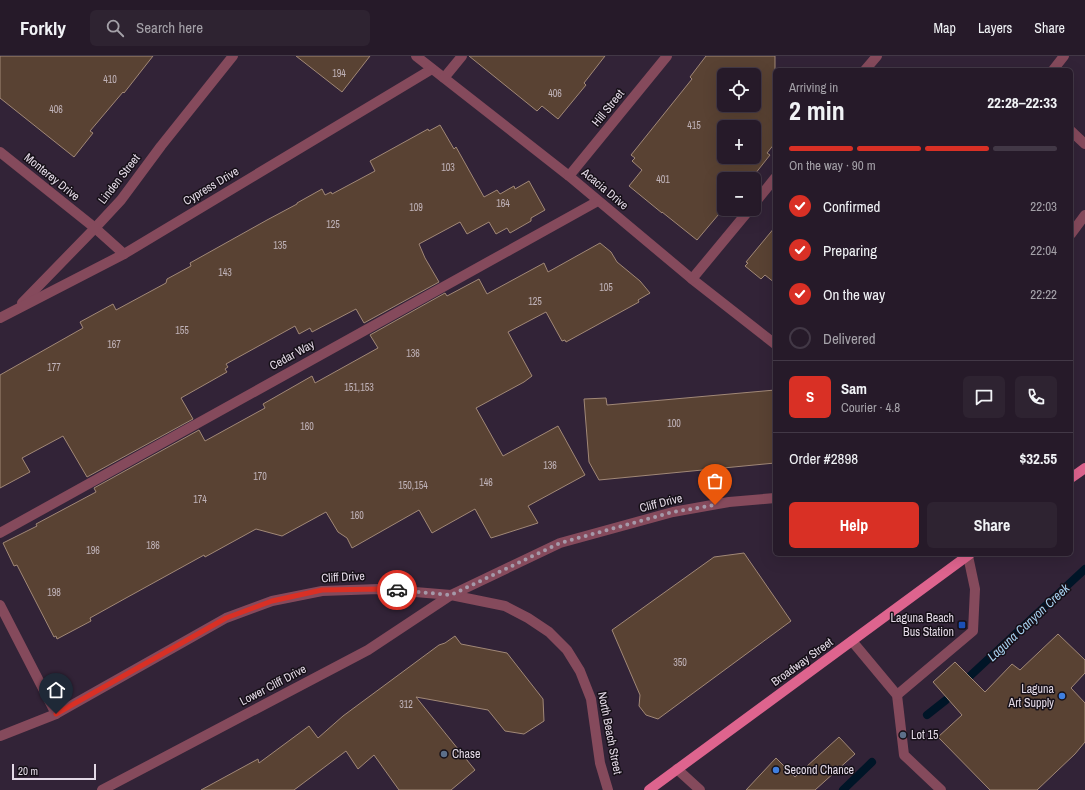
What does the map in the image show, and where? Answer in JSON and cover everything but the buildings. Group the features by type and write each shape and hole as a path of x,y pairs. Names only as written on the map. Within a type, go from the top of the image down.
{"main road":[{"path":"1073,477 1085,468"},
{"name":"Broadway Street","path":"649,790 968,556"}],"street":[{"name":"Linden Street","path":"16,311 120,200 233,56"},
{"name":"Acacia Drive","path":"416,56 569,176 692,279 773,342"},
{"path":"444,78 462,56"},
{"name":"Hill Street","path":"569,176 667,56"},
{"path":"867,68 876,56"},
{"path":"1055,68 1064,56"},
{"name":"Cypress Drive","path":"0,318 124,254 432,69"},
{"path":"1073,133 1085,144"},
{"name":"Monterey Drive","path":"0,152 95,228 124,254"},
{"path":"761,195 773,180"},
{"name":"Cedar Way","path":"0,533 598,201"},
{"path":"1073,231 1085,215"},
{"path":"692,279 744,216"},
{"name":"Cliff Drive","path":"0,736 56,714 226,618 272,601 322,590 379,589 451,595 560,543 673,512 729,502 773,498"},
{"path":"897,695 973,631 975,589 969,556"},
{"name":"Lower Cliff Drive","path":"102,790 368,650 451,595"},
{"name":"North Beach Street","path":"451,595 505,606 528,618 549,632 568,650 580,671 592,698 600,763 608,790"},
{"path":"0,605 56,714"},
{"path":"852,641 897,695 904,755 941,790"},
{"path":"677,769 700,790"}],"waterway":[{"name":"Laguna Canyon Creek","path":"970,676 1085,569"},
{"path":"927,715 946,700"},
{"path":"843,790 872,762"}],"way so far":[{"path":"397,590 451,595 560,543 673,512 715,505"}],"place":[{"name":"Laguna Beach Bus Station","path":"962,625"},
{"name":"Laguna Art Supply","path":"1062,696"},
{"name":"Lot 15","path":"903,735"},
{"name":"Chase","path":"444,754"},
{"name":"Second Chance","path":"776,770"}],"route":[{"path":"56,714 226,618 272,601 322,590 397,590"}]}
